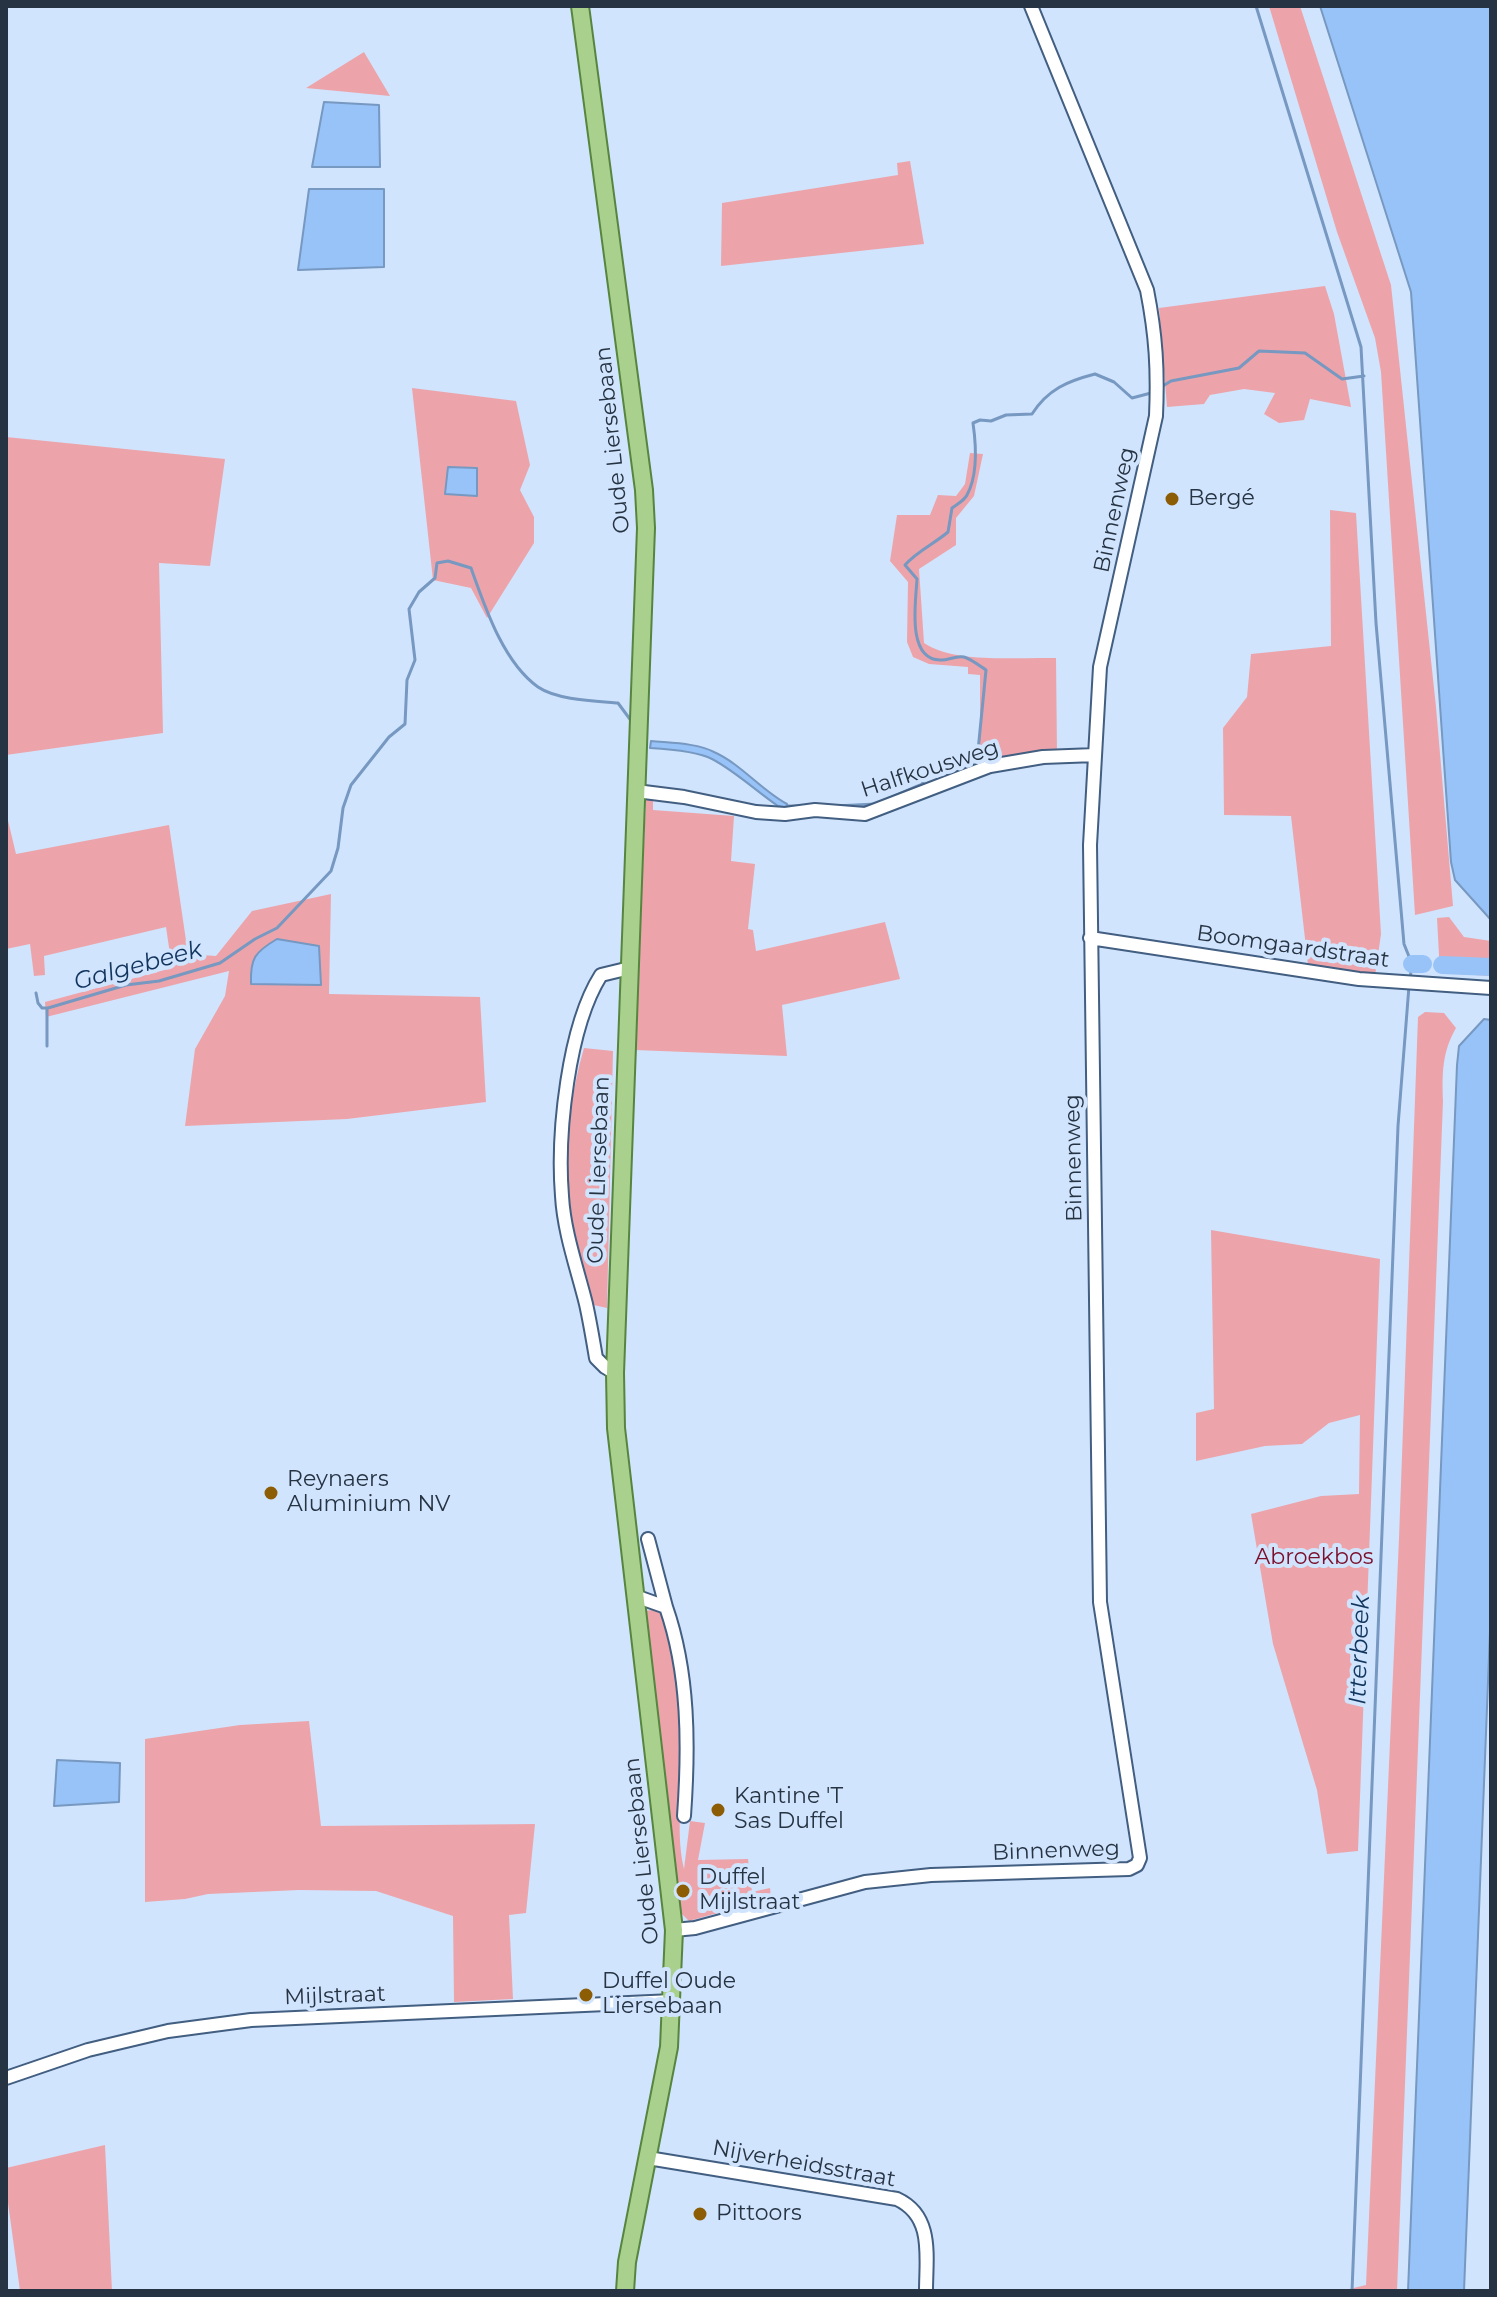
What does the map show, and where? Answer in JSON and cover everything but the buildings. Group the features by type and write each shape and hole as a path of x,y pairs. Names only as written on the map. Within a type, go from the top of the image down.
{"main road":[{"name":"Oude Liersebaan","path":"580,6 644,490 646,528 615,1373 616,1428 674,1930 673,2001 667,2063 627,2262 625,2291"}],"street":[{"name":"Binnenweg","path":"674,1930 695,1928 865,1882 931,1875 1129,1869 1137,1865 1140,1858 1100,1602 1090,845 1100,667 1156,416 1156,339 1147,290 1031,6"},
{"name":"Halfkousweg","path":"636,791 756,812 785,814 815,810 865,814 990,766 1043,757 1095,755"},
{"name":"Boomgaardstraat","path":"1090,938 1359,979 1491,988"},
{"name":"Oude Liersebaan","path":"615,1373 596,1358 574,1261 562,1196 562,1137 567,1086 591,990 601,975 630,968"},
{"name":"Oude Liersebaan","path":"648,1539 682,1675 687,1741 684,1816"},
{"path":"635,1596 666,1607"},
{"name":"Mijlstraat","path":"6,2078 88,2050 168,2031 251,2020 673,2001"},
{"name":"Nijverheidsstraat","path":"648,2158 897,2199 908,2204 923,2222 926,2291"}],"green space":[{"path":"1269,6 1300,6 1391,285 1436,707 1453,906 1415,915 1381,372 1375,338 1337,232"},
{"path":"364,52 390,96 306,88"},
{"path":"910,161 924,244 721,266 722,203 898,175 897,163"},
{"path":"1325,286 1334,314 1351,407 1310,399 1304,420 1279,423 1264,414 1275,393 1244,389 1210,395 1204,404 1167,407 1159,308"},
{"path":"412,388 516,401 530,465 520,490 534,517 534,543 487,618 471,588 433,580"},
{"path":"6,437 225,459 210,566 159,563 163,733 6,755"},
{"path":"970,453 983,454 974,496 956,518 956,545 919,569 924,643 937,650 969,657 1056,658 1057,752 980,763 980,675 968,674 968,667 929,664 913,657 907,642 908,582 890,561 897,515 930,515 938,495 956,496 965,484"},
{"path":"1330,510 1356,513 1381,934 1375,976 1308,965 1291,816 1224,815 1223,728 1247,697 1251,654 1331,646"},
{"path":"646,799 653,799 653,810 734,816 731,861 755,864 748,929 753,930 756,951 885,922 900,979 782,1005 787,1056 635,1050"},
{"path":"6,812 16,854 169,825 188,954 216,956 252,911 331,894 329,994 480,997 486,1102 347,1119 185,1126 195,1049 225,996 229,971 46,1017 45,1002 172,968 166,927 44,956 45,975 34,976 30,944 6,949"},
{"path":"1449,917 1464,937 1491,941 1491,976 1440,973 1437,918"},
{"path":"1425,1012 1444,1013 1456,1028 1445,1055 1443,1072 1397,2291 1341,2291 1366,2285 1418,1017"},
{"path":"584,1048 613,1051 607,1308 589,1304 574,1238 567,1176 570,1114"},
{"name":"Abroekbos","path":"1211,1230 1380,1259 1358,1851 1327,1854 1317,1790 1273,1644 1251,1514 1321,1496 1359,1494 1360,1415 1329,1423 1302,1444 1265,1446 1196,1461 1196,1413 1214,1409"},
{"path":"658,1609 674,1650 679,1691 683,1756 680,1837 684,1869 690,1821 705,1823 698,1860 748,1859 752,1892 770,1888 771,1898 689,1921 679,1911 645,1611"},
{"path":"309,1721 321,1826 535,1824 526,1913 509,1915 513,1999 454,2002 453,1916 376,1891 208,1894 145,1902 145,1739 240,1725"},
{"path":"105,2145 112,2291 20,2291 6,2168"}],"water":[{"path":"1320,6 1491,6 1491,920 1455,880 1451,862 1411,292"},
{"path":"324,102 379,105 380,167 312,167"},
{"path":"309,189 384,189 384,267 298,270"},
{"path":"448,467 477,468 477,496 445,494"},
{"path":"651,741 692,745 714,752 733,763 787,804 788,808 778,806 729,769 706,756 650,748"},
{"path":"277,939 319,946 321,985 251,984 255,957"},
{"path":"1484,1019 1491,1020 1491,1606 1464,2291 1408,2291 1457,1065 1459,1046"},
{"path":"57,1760 120,1763 119,1802 54,1806"}],"waterway":[{"path":"1256,6 1361,347 1376,623 1404,944 1412,964 1410,979"},
{"name":"Galgebeek","path":"1161,387 1171,381 1239,368 1259,351 1305,353 1342,379 1364,376"},
{"name":"Galgebeek","path":"835,806 876,804 920,785 932,772 977,761 986,670 964,657 940,660 929,657 922,650 915,627 917,579 905,565 948,532 952,508 962,501 971,487 975,469 973,423 1006,415 1032,414 1059,387 1095,374 1114,382 1132,398 1151,393"},
{"name":"Galgebeek","path":"36,993 38,1003 42,1008 48,1008 126,985 159,981 220,963 277,928 331,871 338,848 343,808 351,785 389,737 405,724 407,680 415,660 409,609 419,592 435,578 437,563 448,561 471,568 505,649 538,687 566,697 618,703 632,722"},
{"name":"Galgebeek","path":"787,806 803,806"},
{"path":"1412,964 1423,964"},
{"path":"1442,965 1491,967"},
{"name":"Itterbeek","path":"1352,2291 1398,1126 1409,986"},
{"path":"47,1010 47,1046"}],"place":[{"name":"Bergé","path":"1172,499"},
{"name":"Reynaers Aluminium NV","path":"271,1493"},
{"name":"Kantine 'T Sas Duffel","path":"718,1810"},
{"name":"Duffel Mijlstraat","path":"683,1891"},
{"name":"Duffel Oude Liersebaan","path":"586,1995"},
{"name":"Pittoors","path":"700,2214"}]}
